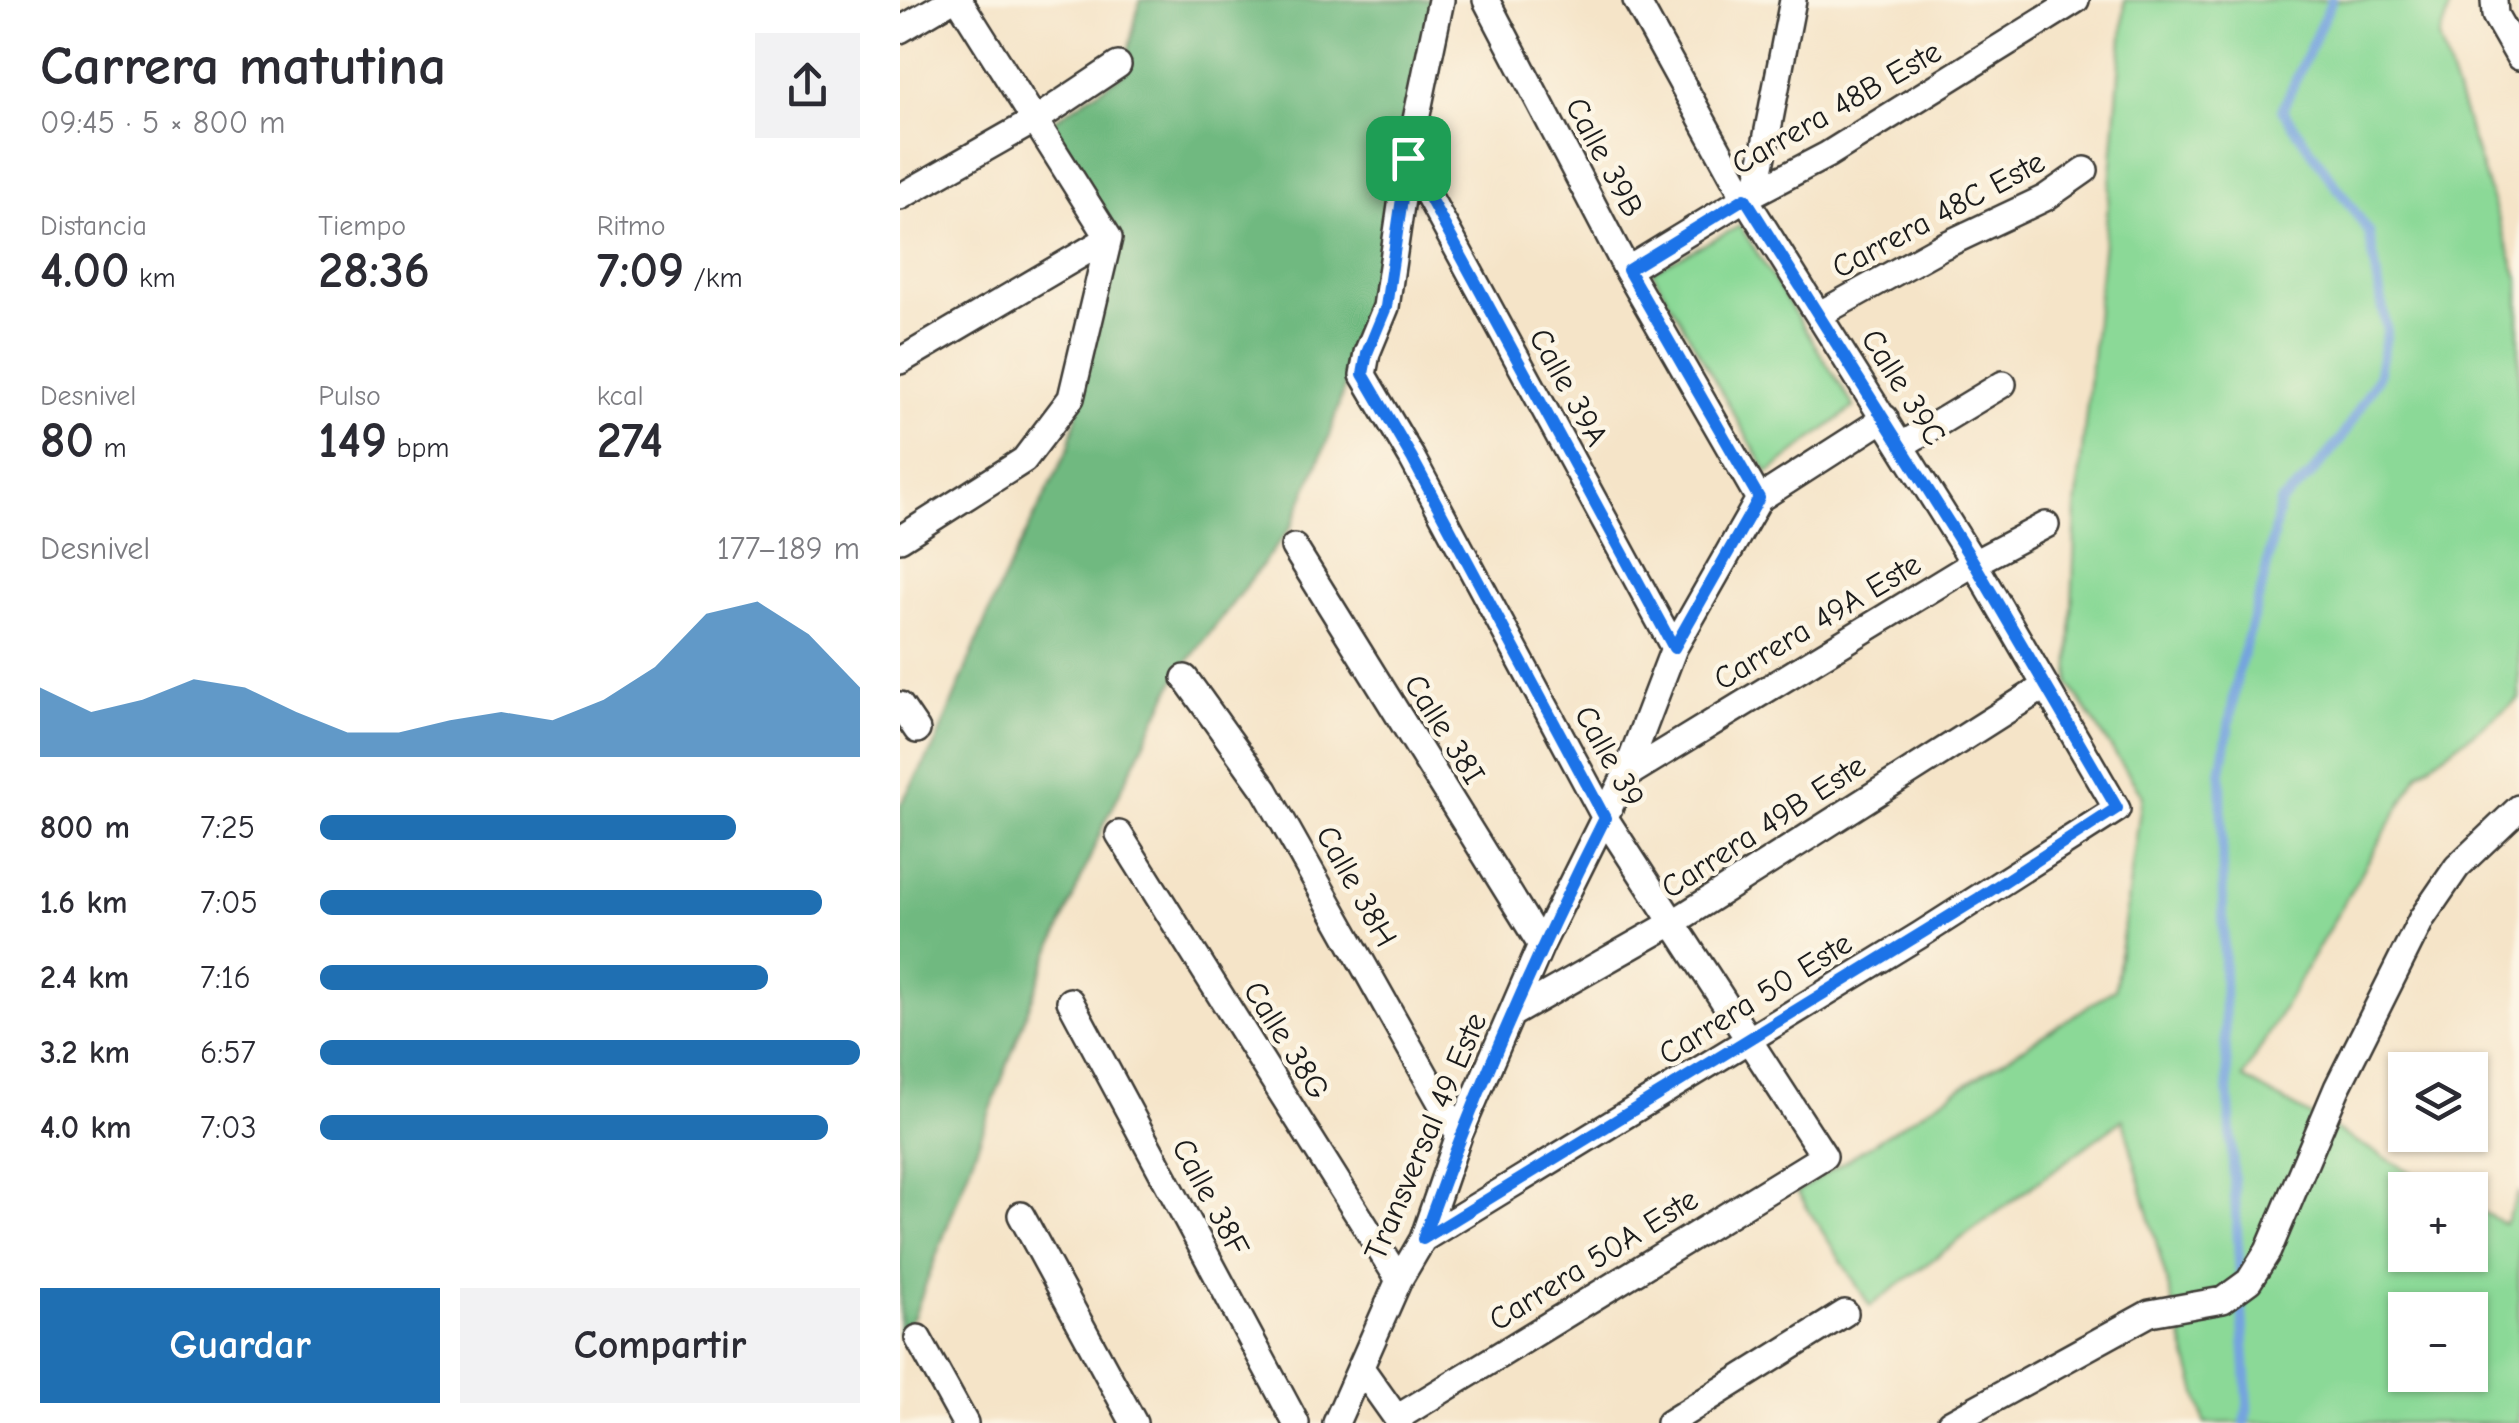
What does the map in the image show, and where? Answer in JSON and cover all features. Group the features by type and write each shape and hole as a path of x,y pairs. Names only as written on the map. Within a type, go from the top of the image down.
{"street":[{"path":"900,30 955,0 1037,119 1108,238 1072,398 1024,460 900,540"},
{"path":"1408,158 1442,0"},
{"name":"Calle 39B","path":"1486,0 1628,270 1759,498"},
{"name":"Calle 39C","path":"1636,0 2117,808"},
{"path":"1751,195 1793,0"},
{"name":"Carrera 48B Este","path":"1628,270 1751,195 1828,156 2076,0"},
{"path":"2494,0 2495,15 2519,57"},
{"path":"900,197 1037,119 1118,65"},
{"name":"Calle 39","path":"1408,158 1386,307 1367,353 1363,374 1605,818 1824,1156"},
{"name":"Calle 39A","path":"1408,158 1674,648"},
{"name":"Carrera 48C Este","path":"1820,314 1941,247 2044,198 2085,170"},
{"path":"900,361 1108,238"},
{"path":"1902,446 2003,384"},
{"path":"1759,498 1885,418"},
{"name":"Transversal 49 Este","path":"1336,1423 1400,1280 1423,1239 1460,1134 1541,945 1624,776 1674,648 1759,498"},
{"name":"Carrera 49A Este","path":"1624,776 1974,563 2046,525"},
{"name":"Calle 38I","path":"1294,547 1541,945"},
{"name":"Calle 38H","path":"1185,678 1265,790 1460,1134"},
{"name":"Carrera 49B Este","path":"1512,1014 1674,922 2045,686"},
{"path":"900,705 917,730"},
{"name":"Carrera 50 Este","path":"1423,1239 1749,1041 2117,808"},
{"path":"1966,1419 2150,1314 2223,1300 2250,1282 2268,1251 2336,1088 2422,918 2457,868 2519,808"},
{"name":"Calle 38G","path":"1118,834 1400,1280"},
{"name":"Calle 38F","path":"1070,1001 1296,1423"},
{"name":"Carrera 50A Este","path":"1398,1421 1824,1156"},
{"path":"1021,1214 1134,1423"},
{"path":"1669,1423 1845,1313"},
{"path":"918,1338 965,1423"},
{"path":"1362,1368 1398,1421"}],"green space":[{"path":"1140,0 1434,0 1405,157 1353,360 1328,439 1291,527 1177,676 1102,829 1042,972 914,1316 900,1334 900,805 935,745 998,590 1069,447 1118,240 1048,124 1123,74"},
{"path":"2125,0 2452,0 2439,38 2519,281 2519,699 2419,773 2243,1078 2411,1172 2388,1172 2388,1272 2488,1272 2488,1215 2505,1224 2519,1191 2519,1423 2205,1423 2123,1119 1870,1306 1797,1192 2115,989 2142,795 2069,684 2076,509"},
{"path":"1740,226 1854,407 1768,473 1652,271"}],"waterway":[{"path":"2245,1423 2248,1404 2225,1038 2221,772 2238,672 2280,503 2310,476 2341,439 2378,377 2387,332 2369,232 2282,110 2332,0"}],"route":[{"path":"1408,158 1674,648 1759,498 1628,270 1745,198 1974,563 2117,808 1749,1041 1423,1239 1460,1134 1541,945 1605,818 1363,374 1367,353 1386,307 1408,158"}]}
